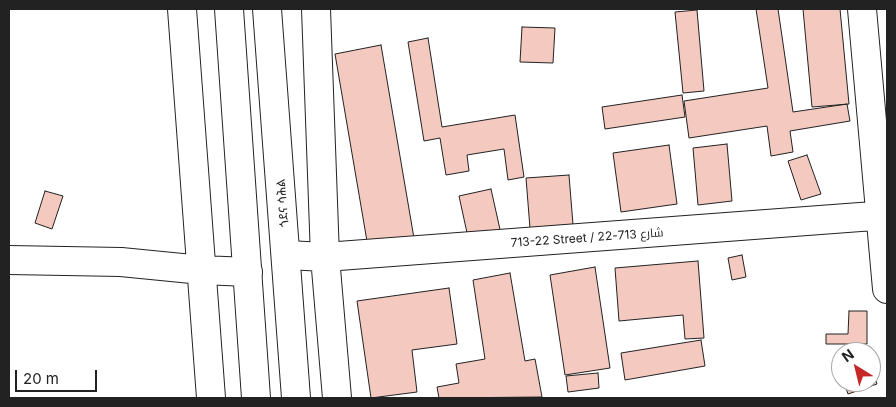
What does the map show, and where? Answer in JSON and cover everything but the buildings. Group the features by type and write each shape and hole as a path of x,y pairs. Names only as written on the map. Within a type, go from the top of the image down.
{"main road":[{"path":"182,9 212,398"},
{"path":"229,9 256,398"},
{"name":"ጎደና ሳሕል","path":"267,9 287,255 296,398"},
{"path":"316,9 325,257 337,398"},
{"path":"862,9 884,216 887,289"},
{"name":"713-22 Street / شارع 713-22","path":"287,255 325,257 884,216"},
{"path":"9,260 121,262 202,270 248,272"}]}
